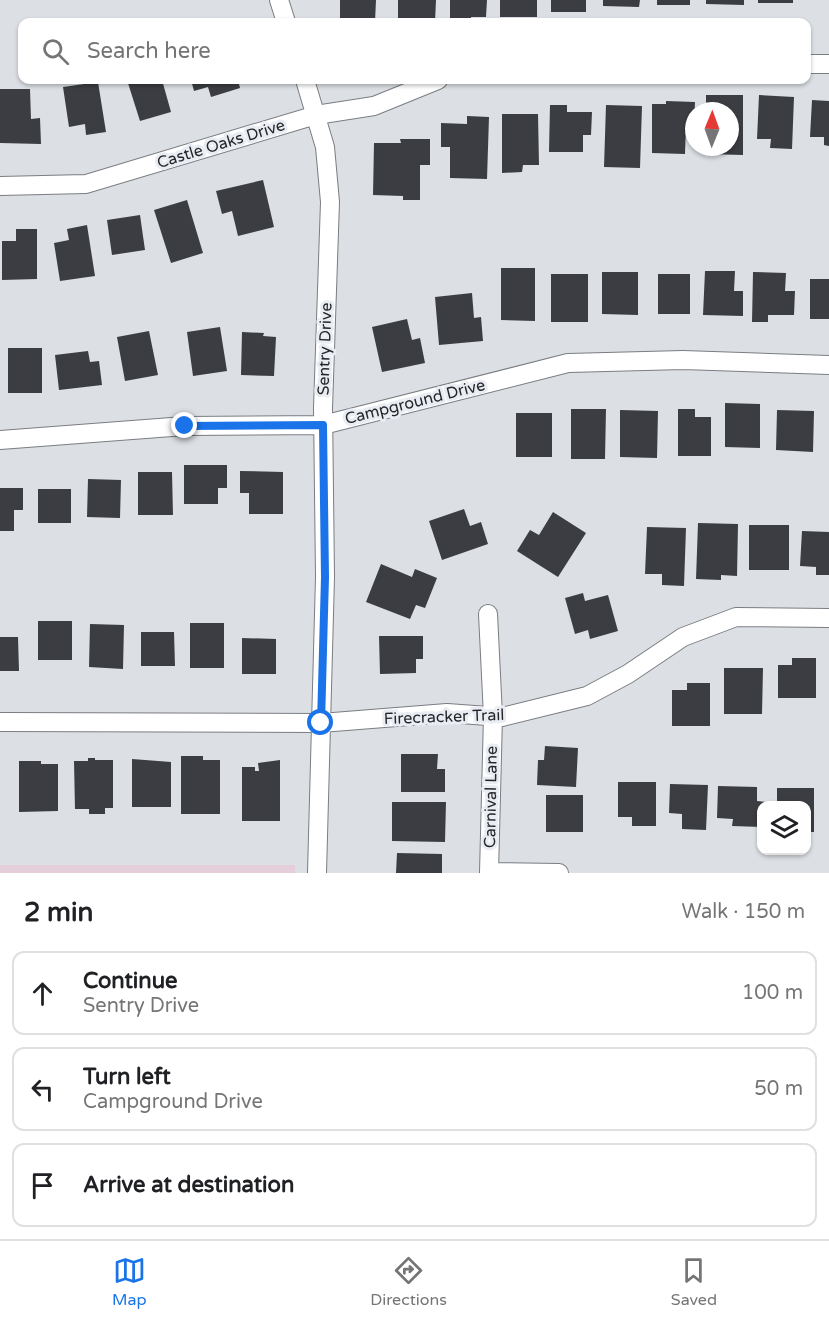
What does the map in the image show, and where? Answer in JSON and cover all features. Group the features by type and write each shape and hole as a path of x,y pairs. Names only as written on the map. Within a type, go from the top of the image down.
{"street":[{"path":"279,0 285,18"},
{"path":"811,64 829,64"},
{"name":"Sentry Drive","path":"306,84 325,147 330,202 323,425 325,577 317,873"},
{"name":"Castle Oaks Drive","path":"0,186 86,184 316,115 374,106 428,84"},
{"name":"Campground Drive","path":"0,440 185,426 323,425 568,363 683,360 829,364"},
{"name":"Carnival Lane","path":"488,614 493,716 489,872"},
{"name":"Firecracker Trail","path":"0,722 321,723 447,713 502,717 587,696 628,674 683,637 736,617 829,618"},
{"path":"489,872 559,873"}],"shaded area":[{"path":"0,865 295,865 295,873 0,873"}],"building":[{"path":"340,0 376,0 375,18 340,18"},
{"path":"398,0 436,0 435,18 398,18"},
{"path":"450,0 487,0 486,17 450,18"},
{"path":"500,0 537,0 537,17 500,17"},
{"path":"551,0 586,0 586,12 551,12"},
{"path":"603,0 640,0 639,7 603,6"},
{"path":"657,0 690,0 690,5 657,5"},
{"path":"706,0 744,0 744,5 706,4"},
{"path":"758,0 793,0 793,3 758,3"},
{"path":"98,84 106,132 86,135 85,124 69,127 63,87"},
{"path":"128,84 163,84 171,112 140,121"},
{"path":"192,84 239,84 240,88 211,97 208,87 194,91"},
{"path":"0,89 30,89 31,119 40,118 41,144 0,143"},
{"path":"706,95 743,95 743,155 739,155 739,102 706,102"},
{"path":"759,95 794,97 792,149 770,148 771,139 757,139"},
{"path":"812,100 829,101 829,146 824,145 824,137 810,137"},
{"path":"666,101 695,102 685,102 685,154 652,153 652,104 666,104"},
{"path":"550,105 567,105 567,112 592,112 591,135 583,135 583,152 549,152"},
{"path":"606,105 642,106 640,168 604,167"},
{"path":"502,114 538,114 539,165 523,165 522,172 502,173"},
{"path":"467,116 489,117 487,179 450,178 450,147 441,147 441,123 467,124"},
{"path":"400,139 430,139 430,165 420,165 420,200 403,200 403,196 373,195 374,143 401,143"},
{"path":"263,180 274,227 238,236 232,211 222,214 216,191"},
{"path":"187,200 203,253 171,263 154,210"},
{"path":"140,215 145,250 112,255 107,220"},
{"path":"87,225 95,276 60,281 54,243 69,240 67,229"},
{"path":"16,229 37,229 37,279 2,280 2,241 16,241"},
{"path":"501,268 535,268 535,321 501,320"},
{"path":"705,271 735,271 734,291 743,291 743,316 703,315"},
{"path":"602,272 638,272 638,315 602,314"},
{"path":"753,272 786,273 785,291 795,291 794,315 768,315 768,322 752,322"},
{"path":"551,274 588,274 588,322 551,322"},
{"path":"658,274 690,274 690,314 658,314"},
{"path":"810,279 829,279 829,319 810,319"},
{"path":"472,293 474,318 481,317 483,341 439,345 435,297"},
{"path":"407,319 412,340 420,338 425,363 382,372 372,327"},
{"path":"220,327 227,371 193,376 187,332"},
{"path":"149,331 158,375 125,381 117,337"},
{"path":"242,332 264,333 263,336 276,337 274,376 241,375"},
{"path":"8,348 42,348 42,393 8,393"},
{"path":"88,351 90,362 99,361 102,385 59,390 55,355"},
{"path":"725,403 760,404 760,448 725,447"},
{"path":"571,409 606,409 605,459 571,459"},
{"path":"678,409 695,409 695,417 711,417 711,456 678,456"},
{"path":"620,410 658,411 657,458 620,457"},
{"path":"777,410 814,411 813,452 776,450"},
{"path":"516,413 552,413 552,457 516,457"},
{"path":"184,465 227,465 227,488 218,488 218,504 184,504"},
{"path":"240,471 283,472 283,514 249,514 249,493 240,493"},
{"path":"138,472 172,472 173,515 138,515"},
{"path":"88,479 121,480 120,518 87,517"},
{"path":"0,488 23,488 23,510 14,510 14,531 0,531"},
{"path":"38,489 71,489 71,523 38,523"},
{"path":"464,509 470,526 481,522 488,544 442,560 429,521"},
{"path":"553,512 586,533 558,577 517,551 530,530 539,535"},
{"path":"698,523 738,524 737,576 721,575 721,580 696,579"},
{"path":"749,525 789,525 789,570 749,570"},
{"path":"647,527 686,528 684,586 662,585 662,574 645,574"},
{"path":"802,531 829,532 829,575 816,575 816,567 800,566"},
{"path":"381,564 412,577 415,569 437,578 425,608 416,605 410,619 366,602"},
{"path":"583,593 585,601 608,595 618,631 590,639 588,630 575,634 565,598"},
{"path":"38,621 72,621 72,660 38,660"},
{"path":"190,623 224,623 224,668 190,668"},
{"path":"90,624 124,625 123,669 89,667"},
{"path":"141,632 174,632 175,666 141,666"},
{"path":"379,636 423,636 423,659 416,659 416,673 380,674"},
{"path":"0,637 18,637 19,671 0,671"},
{"path":"242,638 276,639 276,674 242,674"},
{"path":"792,658 816,658 816,698 778,698 778,665 792,665"},
{"path":"724,668 763,668 762,714 724,714"},
{"path":"687,683 710,683 710,726 672,726 672,690 687,690"},
{"path":"545,746 578,748 576,787 537,785 538,760 544,760"},
{"path":"401,754 438,754 437,769 445,769 445,792 401,792"},
{"path":"181,756 203,756 203,760 220,760 220,814 181,814"},
{"path":"88,758 113,760 113,808 105,808 105,814 89,814 89,809 75,809 74,761 88,761"},
{"path":"132,759 171,762 171,807 132,807"},
{"path":"280,760 280,821 242,821 242,767 255,767 255,771 259,771 258,763"},
{"path":"19,761 58,764 58,811 19,812"},
{"path":"618,782 656,782 656,826 632,826 632,817 618,817"},
{"path":"670,784 708,785 706,830 682,829 682,814 669,813"},
{"path":"718,786 757,787 757,827 732,826 733,819 717,818"},
{"path":"777,788 814,788 814,832 811,832 811,801 777,801"},
{"path":"546,795 583,795 583,832 546,832"},
{"path":"392,802 446,802 445,842 392,841"},
{"path":"397,853 442,854 442,873 396,873"}],"route":[{"path":"185,426 323,425 325,577 321,723"}]}
